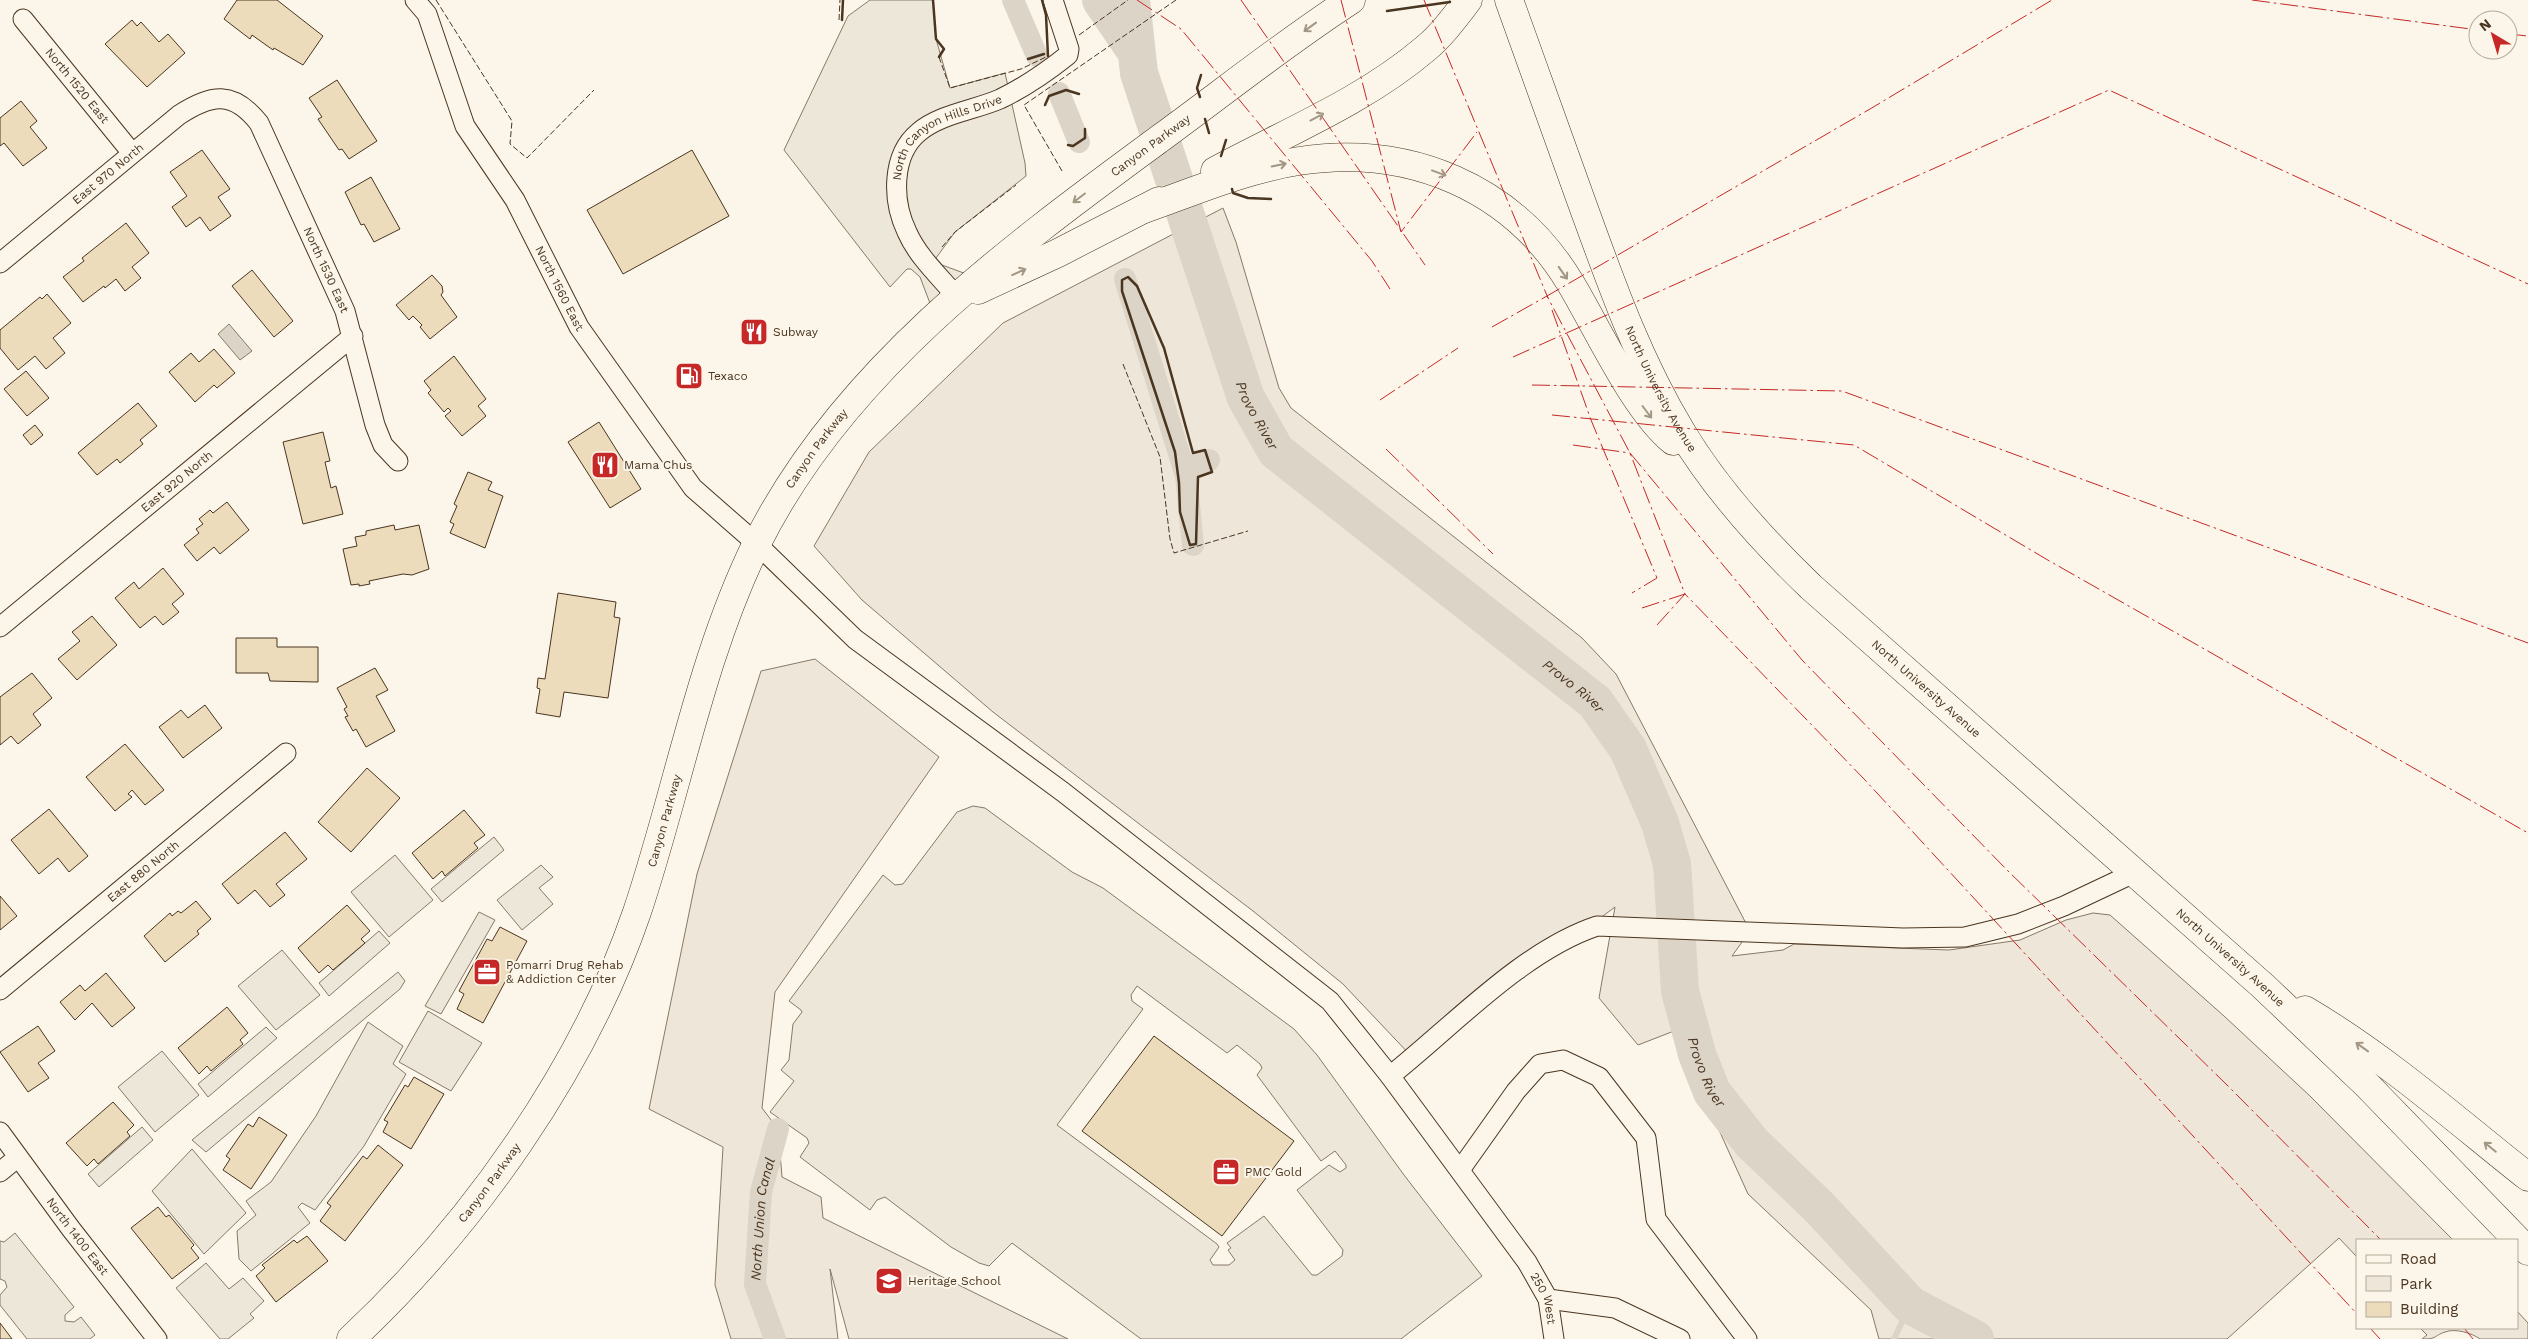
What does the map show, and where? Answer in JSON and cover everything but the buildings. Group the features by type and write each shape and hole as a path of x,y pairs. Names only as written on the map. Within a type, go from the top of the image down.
{"highway":[{"name":"Canyon Parkway","path":"351,1339 393,1299 431,1258 506,1160 564,1068 621,956 647,881 711,661 757,544 779,504 832,425 875,376 1000,260 1118,169 1351,0"},
{"name":"North University Avenue","path":"1509,0 1599,251 1642,359 1681,432 1706,468 1775,550 1811,587 2263,986 2365,1084 2516,1239"},
{"path":"1230,171 1400,69 1427,47 1463,7"},
{"path":"1230,171 1299,161 1363,158 1396,161 1430,170 1478,190 1510,213 1548,252 1570,282 1640,402 1671,439 1706,468"},
{"name":"Canyon Parkway","path":"958,298 1026,269 1144,209 1230,171"},
{"path":"2263,986 2338,1030 2389,1067 2528,1177"},
{"name":"North University Avenue","path":"2518,1241 2528,1251"}],"street":[{"name":"North 1560 East","path":"415,0 427,14 465,126 515,200 580,327 693,488 757,544 855,639 1063,792 1330,1001 1390,1076"},
{"name":"North Canyon Hills Drive","path":"958,298 926,262 906,230 897,184 901,159 907,147 919,132 933,123 1000,98 1068,55 1069,49 1053,0"},
{"name":"North 1520 East","path":"23,19 132,152"},
{"name":"East 970 North","path":"0,263 132,152 199,102 223,99"},
{"name":"North 1530 East","path":"223,99 243,106 259,123 345,311 375,425 383,445 398,462"},
{"name":"East 920 North","path":"0,627 353,336"},
{"name":"East 880 North","path":"0,990 286,753"},
{"path":"1390,1076 1511,974 1580,932 1597,926 1622,925 1903,938 1965,937 2027,920 2064,906 2136,872"},
{"path":"1460,1170 1516,1092 1540,1064 1563,1060 1598,1077 1646,1138 1656,1219 1747,1339"},
{"name":"250 West","path":"1390,1076 1527,1262 1548,1299 1554,1339"},
{"name":"North 1400 East","path":"0,1132 17,1158 157,1339"},
{"path":"0,1172 17,1158"},
{"path":"1548,1299 1615,1308 1680,1339"}],"green space":[{"path":"1223,208 1236,242 1279,388 1291,408 1582,638 1616,674 1750,931 1732,956 1783,950 1794,944 1949,950 2020,940 2066,920 2093,913 2110,915 2224,1016 2310,1096 2452,1239 2356,1239 2356,1256 2339,1238 2227,1339 1879,1339 1871,1310 1748,1194 1674,1031 1638,1045 1599,998 1615,907 1413,1058 1343,984 1253,911 993,712 862,600 814,546 869,452 1003,323"},
{"path":"815,659 939,757 775,992 762,1108 778,1129 782,1177 821,1197 823,1218 1068,1339 849,1339 830,1269 838,1339 731,1339 715,1285 723,1147 649,1109 697,874 761,671"},
{"path":"2518,1312 2528,1323 2528,1339 2480,1339 2468,1333 2449,1331 2433,1338 2422,1339 2427,1335 2421,1329 2518,1329"}],"shaded area":[{"path":"870,0 933,0 936,39 950,88 1005,73 1025,163 1026,176 955,232 936,258 942,265 980,279 936,319 920,277 911,269 907,269 890,287 784,150 848,16"},
{"path":"229,324 252,351 240,360 218,334"},
{"path":"973,806 985,808 1072,872 1103,888 1294,1029 1317,1055 1404,1175 1482,1276 1401,1339 1141,1339 1012,1243 989,1266 979,1263 951,1247 885,1197 877,1200 870,1210 800,1157 809,1143 807,1138 770,1112 794,1081 781,1070 789,1060 793,1024 802,1012 789,1001 883,875 895,885 903,884 957,812","holes":["1137,986 1227,1053 1237,1045 1260,1064 1262,1068 1257,1075 1321,1161 1335,1151 1346,1165 1346,1168 1340,1172 1329,1165 1297,1190 1343,1250 1342,1256 1317,1275 1312,1275 1264,1216 1227,1243 1231,1248 1228,1250 1235,1260 1229,1265 1213,1265 1210,1260 1219,1247 1217,1244 1057,1125 1143,1009 1132,1001 1131,995"]},
{"path":"494,837 504,850 442,902 431,889"},
{"path":"395,855 433,900 389,937 351,892"},
{"path":"541,865 553,877 539,888 553,904 522,930 497,900"},
{"path":"479,912 495,920 441,1014 425,1006"},
{"path":"379,931 390,943 329,996 319,983"},
{"path":"282,950 320,995 276,1030 238,986"},
{"path":"398,972 405,981 400,989 206,1152 192,1140"},
{"path":"428,1011 482,1043 451,1091 399,1062"},
{"path":"368,1022 403,1046 393,1064 406,1074 364,1146 315,1210 302,1203 298,1207 310,1223 251,1271 239,1259 237,1231 256,1215 246,1201 271,1182 316,1116"},
{"path":"266,1027 277,1038 208,1097 198,1084"},
{"path":"162,1051 199,1095 155,1132 118,1087"},
{"path":"142,1127 153,1140 99,1187 88,1174"},
{"path":"192,1149 246,1213 204,1254 152,1191"},
{"path":"15,1233 74,1307 65,1315 65,1321 74,1322 81,1317 95,1335 90,1339 27,1339 0,1305 0,1295 7,1287 5,1281 0,1279 0,1241 4,1242"},
{"path":"206,1263 229,1289 243,1278 264,1301 250,1314 254,1318 228,1339 220,1339 176,1288"}],"waterway":[{"path":"1013,0 1037,56"},
{"name":"Provo River","path":"1101,0 1133,47"},
{"name":"Provo River","path":"1131,0 1139,73 1246,398 1276,451 1595,702 1628,749 1660,823 1672,864 1680,991 1697,1054 1712,1092 1752,1143 1819,1207 1910,1305 1975,1339"},
{"path":"1059,93 1079,142"},
{"path":"1125,279 1186,476 1193,545"},
{"path":"1186,476 1189,467 1209,460"},
{"name":"North Union Canal","path":"775,1339 755,1284 761,1192 778,1129"},
{"path":"1894,1339 1910,1305"}],"fence":[{"path":"436,0 512,121 510,144 527,158 594,90"},
{"path":"839,20 840,0"},
{"path":"1079,35 1128,0"},
{"path":"1062,171 1024,105 1176,0"},
{"path":"939,57 950,88 1021,69 1048,56"},
{"path":"942,247 955,232 1016,185"},
{"path":"1123,364 1160,457 1170,539 1174,553 1248,531"}],"wall":[{"path":"842,20 843,0"},
{"path":"933,0 936,39 944,49 939,57"},
{"path":"1042,0 1046,15 1048,56"},
{"path":"1387,11 1450,2"},
{"path":"1028,59 1044,54"},
{"path":"1200,97 1197,88 1201,75"},
{"path":"1045,105 1049,96 1066,90 1079,94"},
{"path":"1205,119 1209,133"},
{"path":"1068,145 1073,146 1085,138 1085,129"},
{"path":"1221,156 1226,140"},
{"path":"1232,189 1233,193 1248,198 1271,199"},
{"path":"1128,277 1137,286 1164,348 1193,453 1205,450 1212,472 1198,477 1196,544 1190,545 1180,512 1175,452 1122,291 1122,280 1128,277"}],"power":[{"path":"1137,0 1181,29 1372,261 1390,289"},
{"path":"1241,0 1425,265"},
{"path":"1341,0 1401,232 1477,132"},
{"path":"1424,0 1548,298"},
{"path":"1642,608 1685,594 1630,453 1547,296 1870,109 2052,0"},
{"path":"2252,0 2468,29"},
{"path":"2518,35 2528,36"},
{"path":"1513,357 2109,90 2528,284"},
{"path":"1492,327 1547,296"},
{"path":"1552,310 1591,420 1657,578 1632,593"},
{"path":"1380,400 1458,348"},
{"path":"1532,385 1842,391 2528,643"},
{"path":"1552,415 1854,445 2046,559 2528,833"},
{"path":"1573,445 1630,453 1802,660 2007,870 2227,1085 2380,1239"},
{"path":"1386,449 1493,554"},
{"path":"1657,625 1685,594 1865,780 2356,1313"},
{"path":"2371,1329 2380,1339"},
{"path":"2465,1329 2473,1339"}],"place":[{"name":"Subway","path":"754,332"},
{"name":"Texaco","path":"689,376"},
{"name":"Mama Chus","path":"605,465"},
{"name":"Pomarri Drug Rehab & Addiction Center","path":"487,972"},
{"name":"PMC Gold","path":"1226,1172"},
{"name":"Heritage School","path":"889,1281"}]}
